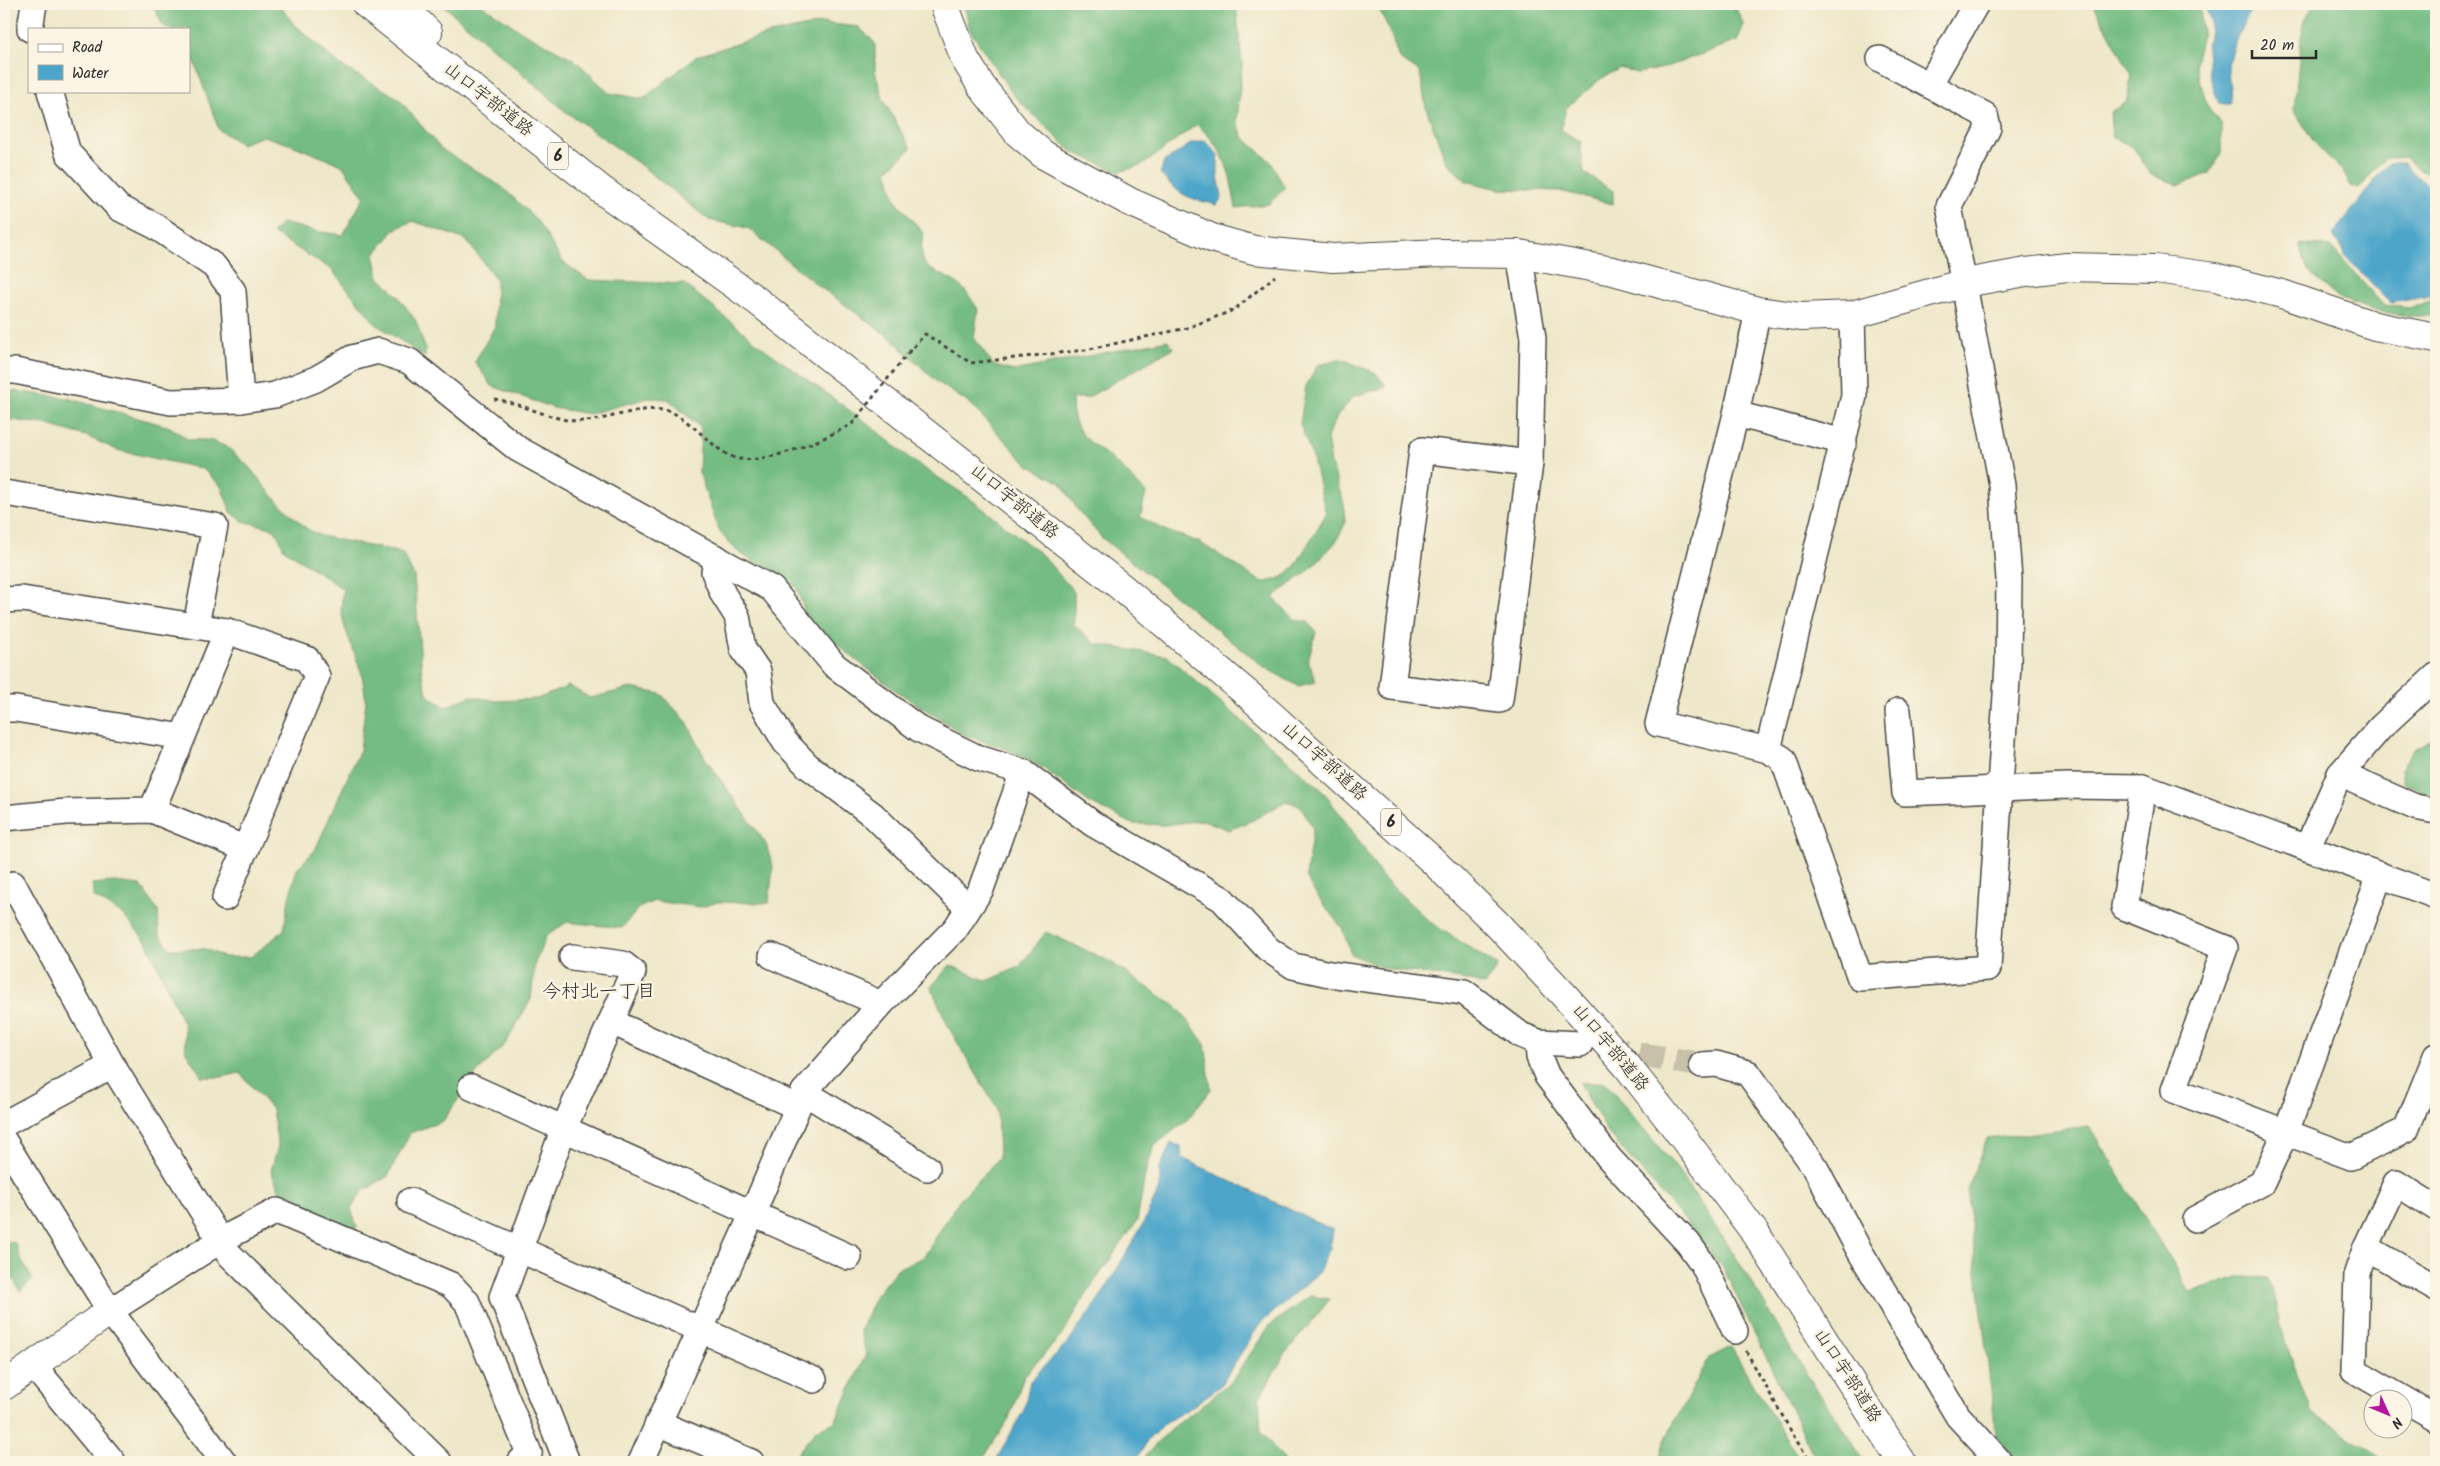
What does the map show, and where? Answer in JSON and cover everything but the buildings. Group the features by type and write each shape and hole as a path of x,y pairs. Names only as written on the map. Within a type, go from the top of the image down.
{"main road":[{"name":"山口宇部道路","path":"366,4 602,191 756,300 1128,592 1370,802 1496,923 1564,994 1627,1066 1756,1234 1902,1462"},
{"name":"山口宇部道路","path":"393,4 617,178 756,300"},
{"path":"400,4 428,32"},
{"path":"944,4 965,59 982,87 1018,133 1044,155 1130,202 1212,238 1254,250 1333,258 1441,253 1519,254 1613,271 1758,312 1801,317 1852,315 1965,283 2067,267 2155,269 2215,277 2282,294 2375,326 2436,338"},
{"path":"4,1386 110,1311"}],"street":[{"path":"30,28 34,4"},
{"path":"1930,85 1976,4"},
{"path":"1758,312 1736,414 1658,724 1768,750 1783,759 1860,978 1988,968 2008,665 2009,579 2002,485 1949,206 1988,128 1985,115 1880,59"},
{"path":"50,92 68,153 119,208 155,226 214,266 233,291 241,400"},
{"path":"1519,254 1533,338 1530,463 1500,700 1392,687 1422,450 1530,463"},
{"path":"1768,750 1854,396 1852,315"},
{"path":"4,372 15,371 170,402 241,400 275,395 316,379 352,358 378,351 409,361 471,409 518,449 772,589 834,665 919,730 978,758 1023,772 1093,824 1222,899 1268,948 1293,966 1329,974 1464,992 1521,1035 1538,1042 1580,1044"},
{"path":"1736,414 1844,442"},
{"path":"4,493 215,526 196,625"},
{"path":"718,558 714,572 723,594 737,616 743,649 758,671 762,703 785,742 808,766 874,816 968,908"},
{"path":"4,600 22,599 227,631 307,659 317,676 225,898"},
{"path":"152,810 227,631"},
{"path":"2307,848 2340,774 2381,728 2436,676"},
{"path":"4,709 16,709 182,737"},
{"path":"1898,711 1905,794 2068,786 2143,787 2436,896"},
{"path":"641,1462 752,1215 800,1100 881,1004 956,928 981,889 1023,772"},
{"path":"2340,774 2415,808 2436,811"},
{"path":"2143,787 2124,907 2225,948 2174,1090 2351,1157 2406,1130 2436,1056"},
{"path":"4,818 66,812 152,810 246,849"},
{"path":"2195,1219 2262,1183 2286,1132 2380,875"},
{"path":"13,884 112,1065 228,1253 439,1462"},
{"path":"772,956 881,1004"},
{"path":"567,1462 502,1298 564,1128 633,972 623,964 572,957"},
{"path":"612,1022 800,1100 927,1168"},
{"path":"1538,1042 1539,1057 1547,1076 1610,1158 1688,1243 1703,1264 1735,1331"},
{"path":"1702,1065 1716,1064 1748,1073 1816,1169 1859,1250 1958,1416 2000,1462"},
{"path":"4,1124 112,1065"},
{"path":"471,1087 849,1257"},
{"path":"4,1141 110,1311 224,1462"},
{"path":"2436,1208 2396,1183 2366,1247 2357,1273 2354,1370 2436,1418"},
{"path":"410,1201 814,1380"},
{"path":"110,1311 220,1240 277,1211 451,1285 467,1302 529,1452 520,1462"},
{"path":"2366,1247 2436,1288"},
{"path":"33,1365 112,1462"},
{"path":"658,1423 752,1462"}],"path":[{"path":"471,409 483,402 494,399 517,404 562,420 579,421 599,421 650,410 670,411 722,451 742,460 770,457 852,424 908,353 926,334 971,362 1086,350 1187,328 1234,310 1271,280 1295,255"},
{"path":"1735,1331 1764,1384 1811,1462"}],"green space":[{"path":"153,4 279,4 292,22 340,65 398,98 441,149 502,187 536,219 563,262 588,280 684,284 761,346 867,423 913,461 968,497 1042,555 1074,592 1074,625 1095,644 1167,656 1323,791 1353,832 1382,877 1430,922 1498,966 1485,985 1467,980 1383,968 1351,954 1342,928 1313,890 1306,876 1313,829 1301,806 1286,801 1253,820 1229,830 1203,820 1165,825 1133,824 1090,803 1043,768 1012,751 965,735 895,690 851,656 807,618 796,586 776,577 737,551 719,531 699,472 701,428 668,399 648,398 589,414 554,408 492,386 475,362 495,326 496,279 466,240 413,221 395,229 374,255 379,277 397,295 416,321 425,348 425,357 376,324 331,269 272,233 282,223 314,231 343,235 364,197 342,165 263,136 241,144 219,130 190,50 190,28 167,28 162,24"},
{"path":"442,4 481,4 524,33 575,60 609,93 643,99 697,56 765,35 822,23 859,27 875,43 875,71 883,99 911,149 887,170 895,199 923,233 922,256 924,263 933,271 961,286 978,309 974,338 994,366 1014,371 1168,340 1173,348 1087,398 1072,398 1075,422 1079,430 1090,442 1106,454 1146,493 1140,517 1167,531 1199,542 1263,583 1283,577 1295,566 1326,514 1313,459 1300,424 1306,386 1318,365 1342,359 1376,373 1387,387 1354,396 1338,415 1327,437 1331,464 1344,504 1345,524 1335,543 1308,571 1273,597 1295,620 1308,622 1316,632 1308,660 1316,682 1298,686 1264,667 1101,537 1077,509 1061,483 1028,465 970,404 936,381 891,338 816,284 748,228 709,220 638,163 565,111"},
{"path":"964,4 1236,4 1242,64 1237,121 1243,137 1271,162 1285,188 1269,204 1236,208 1225,162 1214,143 1197,124 1144,164 1119,172 1071,151 1013,95 970,30"},
{"path":"1377,4 1727,4 1736,9 1744,25 1737,41 1664,68 1638,73 1620,68 1599,80 1566,108 1561,130 1580,141 1584,173 1613,191 1613,204 1560,191 1498,189 1466,181 1446,162 1426,108 1420,72 1399,59 1391,34"},
{"path":"2093,4 2200,4 2202,34 2195,64 2207,105 2221,125 2221,155 2208,174 2179,185 2151,175 2133,147 2112,137 2110,112 2126,103 2132,75"},
{"path":"2314,4 2436,4 2436,181 2405,158 2385,158 2359,189 2351,186 2343,172 2314,142 2294,110 2303,23"},
{"path":"2300,244 2331,247 2383,305 2409,308 2436,299 2436,316 2410,316 2376,311 2340,299 2308,271"},
{"path":"4,391 67,398 170,427 189,440 209,440 227,447 248,466 277,501 307,529 321,536 402,553 414,576 422,674 428,696 446,707 470,696 497,701 537,699 569,686 590,698 631,688 661,694 687,722 705,758 766,844 773,867 769,903 718,902 701,907 654,901 639,908 622,928 567,922 546,936 535,963 531,999 506,1043 476,1074 443,1121 410,1133 388,1176 362,1192 351,1209 357,1227 353,1234 285,1203 271,1171 278,1146 272,1109 240,1073 221,1077 202,1077 186,1052 184,1025 146,941 122,914 94,897 92,884 114,882 140,885 158,910 159,934 170,949 205,949 224,957 251,957 284,930 289,898 297,869 315,850 360,750 366,701 362,674 345,628 341,609 343,589 284,549 275,529 243,521 231,512 221,486 203,469 117,450 86,436 45,424 4,419"},
{"path":"2436,737 2436,785 2430,796 2403,782 2401,769 2413,750"},
{"path":"1046,932 1109,961 1178,1008 1205,1044 1211,1089 1187,1120 1154,1146 1145,1175 1137,1221 1093,1284 1061,1336 1024,1376 1009,1418 981,1462 793,1462 816,1430 835,1422 866,1354 860,1330 876,1295 897,1269 924,1257 957,1203 999,1158 997,1109 949,1028 931,987 950,965 987,981 1019,967"},
{"path":"1605,1082 1677,1169 1739,1262 1805,1372 1865,1462 1820,1462 1812,1452 1724,1270 1689,1225 1608,1133 1580,1083"},
{"path":"2089,1126 2191,1293 2241,1277 2269,1278 2285,1341 2311,1412 2390,1462 2015,1462 1998,1449 1967,1189 1987,1139"},
{"path":"4,1241 15,1243 21,1259 33,1280 20,1291 4,1263"},
{"path":"1310,1296 1330,1299 1285,1354 1259,1399 1261,1432 1286,1462 1144,1462 1146,1455 1171,1429 1233,1379 1270,1325"},
{"path":"1731,1347 1788,1442 1803,1462 1659,1462 1664,1442 1709,1358"}],"water":[{"path":"2207,4 2254,4 2238,36 2229,62 2230,104 2219,104 2209,74 2207,48 2211,23 2207,12"},
{"path":"1205,140 1218,155 1218,176 1222,197 1217,205 1179,192 1160,174 1164,162 1192,143"},
{"path":"2388,163 2404,163 2436,195 2436,292 2430,296 2391,303 2346,257 2333,235"},
{"path":"1171,1143 1181,1146 1182,1158 1333,1230 1330,1248 1318,1273 1260,1324 1219,1387 1190,1408 1166,1422 1148,1440 1135,1462 995,1462 1024,1410 1030,1381 1069,1341 1103,1293 1142,1226 1159,1189 1160,1168"}],"tunnel":[{"path":"1602,1048 1702,1065"}],"district":[{"name":"今村北一丁目","path":"599,992"}]}
